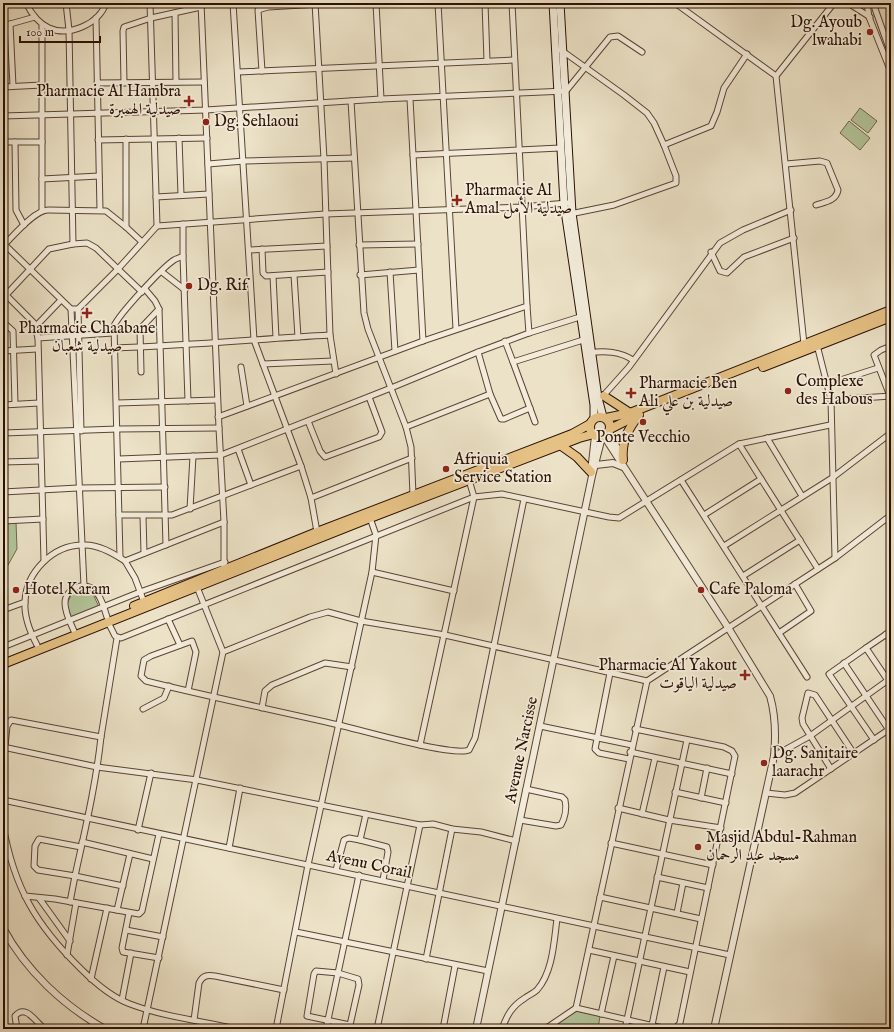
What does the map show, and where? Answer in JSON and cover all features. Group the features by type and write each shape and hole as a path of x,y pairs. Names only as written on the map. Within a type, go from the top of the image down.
{"highway":[{"path":"3,659 74,630 107,620 224,566 572,434 592,421 630,413 891,310"},
{"path":"3,664 107,620 197,587 370,518 560,445 602,434 640,414 891,317"},
{"path":"602,397 630,413"},
{"path":"624,464 625,438 629,428 640,414"},
{"path":"602,434 609,421 605,418"},
{"path":"592,421 590,430 602,434"},
{"path":"560,445 593,471"}],"main road":[{"path":"553,3 559,50 569,214 589,353 593,400 592,421"},
{"path":"559,50 560,3"},
{"path":"562,91 560,148 568,203"},
{"path":"583,316 583,340 589,353 602,397 605,418"}],"street":[{"path":"26,3 35,17 42,24 55,30 69,30 90,23 103,10 106,3"},
{"path":"66,3 69,30 73,244"},
{"path":"150,3 152,112 157,226"},
{"path":"234,3 254,340 301,466 311,498 317,532"},
{"path":"262,71 258,10 268,7 336,3"},
{"path":"376,3 381,99"},
{"path":"438,3 440,63 456,329"},
{"path":"485,3 487,61"},
{"path":"512,3 529,333"},
{"path":"675,3 776,76"},
{"path":"804,344 776,76 834,3"},
{"path":"848,3 869,17 876,15"},
{"path":"867,3 869,17 891,72"},
{"path":"879,3 873,4 891,54"},
{"path":"315,4 324,159 330,335 336,374"},
{"path":"3,647 140,592 224,566 224,522 221,455 218,428 216,343 201,5 175,13 151,18 124,27 124,83"},
{"path":"175,13 176,82"},
{"path":"3,26 35,17"},
{"path":"96,18 100,210"},
{"path":"10,24 14,86"},
{"path":"42,24 42,210"},
{"path":"3,116 206,110 381,99 410,99 517,92 562,91 586,68 603,44 614,36 618,36 642,52"},
{"path":"559,50 647,113 654,123 676,176 676,183 614,205 569,214"},
{"path":"664,146 711,126 718,112 724,88 747,54"},
{"path":"238,72 514,60"},
{"path":"97,83 204,82"},
{"path":"3,87 42,86"},
{"path":"410,99 423,341"},
{"path":"351,101 360,275 366,322 410,440 413,495"},
{"path":"179,138 181,195"},
{"path":"98,140 207,138"},
{"path":"126,139 126,227"},
{"path":"3,142 42,142"},
{"path":"15,142 16,210 24,225"},
{"path":"413,155 560,148"},
{"path":"208,164 244,161 354,158"},
{"path":"786,164 820,161 827,163 838,190 837,195 832,200 816,205"},
{"path":"42,179 99,176"},
{"path":"156,197 209,194"},
{"path":"142,242 106,211 42,210 4,244 71,309 78,309 118,269 157,226 325,214 522,207 568,203"},
{"path":"602,397 633,360 711,252 725,239 791,210"},
{"path":"183,224 188,401"},
{"path":"711,252 720,271 727,273 744,257 794,238"},
{"path":"44,561 37,349 38,338 36,326 4,293 49,249 73,244 91,244 156,301 158,309 162,402 166,545"},
{"path":"359,245 418,244"},
{"path":"249,250 327,246"},
{"path":"262,250 264,275 273,276 328,272"},
{"path":"120,557 119,459 114,333 120,315 174,260 183,256"},
{"path":"360,275 419,270"},
{"path":"162,272 185,290"},
{"path":"390,272 395,351"},
{"path":"294,275 298,337"},
{"path":"273,276 276,338"},
{"path":"36,326 61,300"},
{"path":"218,417 456,329 527,306"},
{"path":"71,309 78,431"},
{"path":"78,309 78,488 83,545 84,586"},
{"path":"141,372 140,329 158,309"},
{"path":"119,459 221,455 369,397 478,352 529,333 583,316"},
{"path":"3,322 13,331 14,404"},
{"path":"38,338 78,334 114,333"},
{"path":"114,348 186,346 330,335"},
{"path":"513,362 583,340"},
{"path":"505,342 535,422"},
{"path":"817,345 831,400 830,426 835,558"},
{"path":"831,400 891,396 878,368 874,355 891,346"},
{"path":"3,351 37,349"},
{"path":"478,352 490,394 501,419 530,408"},
{"path":"589,353 614,353 624,355 633,360"},
{"path":"263,364 333,361"},
{"path":"241,367 247,406"},
{"path":"828,384 878,368"},
{"path":"884,381 891,378"},
{"path":"406,427 490,394"},
{"path":"308,421 320,451 325,457 371,440 381,436 382,432 369,397"},
{"path":"117,403 217,400"},
{"path":"3,405 39,403"},
{"path":"117,638 121,638 474,497 502,494 619,518 739,444 830,426"},
{"path":"3,433 78,431 118,428 218,428"},
{"path":"724,546 780,509 832,478 891,433"},
{"path":"602,434 624,464 770,696 776,727 774,756 714,1029"},
{"name":"Avenue Narcisse","path":"476,1029 602,434"},
{"path":"767,438 802,496"},
{"path":"739,444 818,569"},
{"path":"238,449 251,485"},
{"path":"190,509 193,456"},
{"path":"311,498 412,458"},
{"path":"3,462 41,461"},
{"path":"593,471 613,463 624,464"},
{"path":"119,515 166,517 301,466"},
{"path":"704,515 761,479"},
{"path":"420,745 474,497 469,480"},
{"path":"681,480 807,677"},
{"path":"3,492 78,488 165,488"},
{"path":"188,691 195,647 192,641 144,660 141,672 142,679 212,698 339,725 420,745 461,752 471,748 475,738 524,499"},
{"path":"143,516 144,553"},
{"path":"545,1029 576,1008 630,752 647,681 729,629 794,584 835,558 891,516"},
{"path":"276,1029 308,865 372,572 376,535 370,518"},
{"path":"3,521 43,519"},
{"path":"125,561 224,522"},
{"path":"743,576 800,540"},
{"path":"37,646 27,624 25,602 28,586 44,561 63,550 83,545 105,550 120,557 125,561 135,578 144,602"},
{"path":"372,572 454,591"},
{"path":"779,633 811,611 794,584"},
{"path":"74,630 66,609 66,598 69,593 78,586 84,586 95,591 112,633 117,638"},
{"path":"143,1029 197,780 212,698 223,652 197,587"},
{"path":"3,610 25,602"},
{"path":"223,652 322,613 328,612 362,621 445,635 647,681"},
{"path":"168,619 180,645"},
{"path":"874,740 829,674 889,632 891,641"},
{"path":"70,902 97,767 100,738 117,638"},
{"path":"774,756 810,736 867,695 890,681 866,648"},
{"path":"262,708 265,691 272,685 325,663 352,667"},
{"path":"766,793 785,795 795,793 890,729 844,663"},
{"path":"610,673 595,747 597,752 629,758"},
{"path":"143,709 164,698 169,686"},
{"path":"831,770 802,720 808,693 815,696 854,754"},
{"path":"100,738 11,720 7,726 4,747 97,767 151,772 197,780 420,825 433,824 452,829 481,832 516,840"},
{"path":"540,726 632,745"},
{"path":"576,1008 671,1029 678,1026 721,828 735,756 729,748 635,729"},
{"path":"625,1029 686,740"},
{"path":"630,752 732,774"},
{"path":"642,814 655,758"},
{"path":"701,798 707,768"},
{"path":"138,830 151,772"},
{"path":"229,848 240,788"},
{"path":"520,820 556,826 561,825 563,821 566,805 565,800 562,797 526,789"},
{"path":"675,792 726,803"},
{"name":"Avenu Corail","path":"3,800 86,819 336,870 556,919 645,936 730,955"},
{"path":"618,808 669,820 721,828"},
{"path":"360,840 366,814"},
{"path":"3,825 10,858 25,896 35,916 57,945 91,979 122,1000 148,1010 237,1029"},
{"path":"377,1029 420,825"},
{"path":"426,959 452,829"},
{"path":"25,896 139,914 142,911 159,834"},
{"path":"336,870 344,840 349,838 360,840 387,847 388,852 383,880"},
{"path":"123,886 35,868 33,861 37,841 42,839 81,845 153,859"},
{"path":"612,843 713,865"},
{"path":"117,910 130,854"},
{"path":"326,1029 359,875"},
{"path":"657,877 708,888"},
{"path":"677,913 683,883"},
{"path":"600,897 701,919"},
{"path":"39,898 70,941"},
{"path":"67,955 76,903"},
{"path":"91,979 107,908"},
{"path":"129,913 122,948 123,952 159,958"},
{"path":"502,1029 506,1017 516,1004 537,991 542,983 548,970 556,919"},
{"path":"3,928 21,957 41,980 77,1011 105,1029"},
{"path":"126,930 163,937"},
{"path":"296,932 488,972"},
{"path":"589,950 690,972"},
{"path":"122,1000 131,953"},
{"path":"601,1014 614,956"},
{"path":"443,1029 455,966"},
{"path":"652,1025 664,967"},
{"path":"318,971 338,973 356,978 358,981 352,1024 347,1026 307,1016 314,974 318,971"},
{"path":"194,1020 199,983 201,978 205,976 215,976 284,990"},
{"path":"17,1029 15,1018 20,1011 28,1012 45,1029"},
{"path":"33,1029 40,1025"}],"green space":[{"path":"860,108 877,121 868,133 851,120"},
{"path":"849,121 870,138 860,150 840,133"},
{"path":"3,522 16,522 17,549 3,574"},
{"path":"83,588 92,592 99,607 71,617 67,604 71,595"},
{"path":"576,1011 600,1016 598,1029 550,1029"}],"place":[{"name":"Dg. Ayoub lwahabi","path":"870,32"},
{"name":"Pharmacie Al Hambra صيدلية الهمبرة","path":"189,101"},
{"name":"Dg. Sehlaoui","path":"206,122"},
{"name":"Pharmacie Al Amal صيدلية الأمل","path":"457,200"},
{"name":"Dg. Rif","path":"189,286"},
{"name":"Pharmacie Chaabane صيدلية شعبان","path":"87,313"},
{"name":"Complexe des Habous","path":"788,391"},
{"name":"Pharmacie Ben Ali صيدلية بن علي","path":"631,393"},
{"name":"Ponte Vecchio","path":"643,422"},
{"name":"Afriquia Service Station","path":"446,469"},
{"name":"Hotel Karam","path":"16,590"},
{"name":"Cafe Paloma","path":"701,590"},
{"name":"Pharmacie Al Yakout صيدلية الياقوت","path":"745,675"},
{"name":"Dg. Sanitaire laarachr","path":"764,763"},
{"name":"Masjid Abdul-Rahman مسجد عبد الرحمان","path":"698,847"}]}
